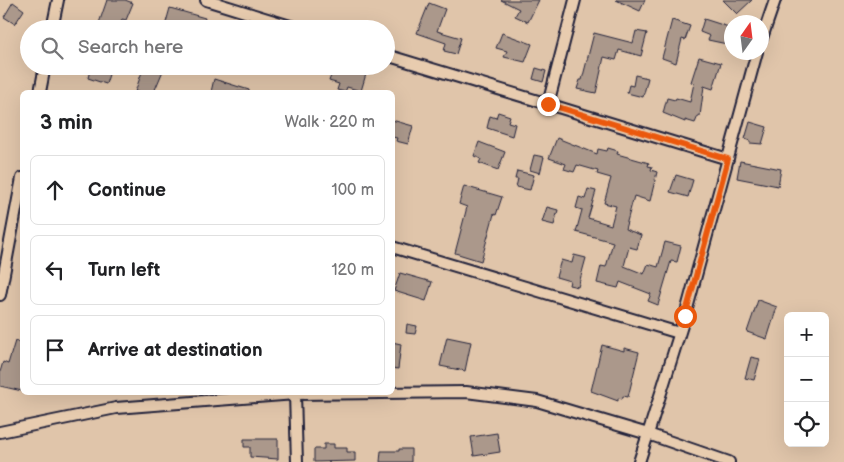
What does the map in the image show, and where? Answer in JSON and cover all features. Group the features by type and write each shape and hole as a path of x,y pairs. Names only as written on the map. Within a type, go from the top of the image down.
{"street":[{"path":"54,20 58,0"},
{"path":"206,0 271,20"},
{"path":"548,104 575,0"},
{"path":"769,18 775,0"},
{"path":"395,58 728,159"},
{"path":"639,462 679,333 755,60"},
{"path":"40,90 43,75"},
{"path":"0,295 20,189"},
{"path":"395,248 679,333"},
{"path":"395,393 466,392 537,401 648,434 729,462"},
{"path":"0,432 116,408 283,395"},
{"path":"296,395 297,462"}],"building":[{"path":"107,0 125,0 133,3 126,20 100,20"},
{"path":"501,0 539,0 528,22 515,16 519,9"},
{"path":"616,0 645,0 640,11"},
{"path":"723,0 752,0 737,14"},
{"path":"13,2 24,10 15,24 4,17"},
{"path":"429,3 445,9 437,31 461,38 456,54 444,51 446,43 417,33"},
{"path":"170,8 205,18 204,20 167,20"},
{"path":"704,19 724,25 724,43 708,40 710,36 700,32"},
{"path":"672,20 690,26 685,40 682,39 676,63 662,58"},
{"path":"636,31 647,33 641,56 619,50 616,60 604,57 596,93 577,89 580,80 582,80 594,33 633,43"},
{"path":"502,33 532,44 525,62 504,57 507,51 496,48"},
{"path":"699,57 721,63 713,89 704,86 700,116 698,116 695,123 685,120 685,122 663,113 667,98 675,100 676,98 690,102 694,83 691,82"},
{"path":"536,68 546,71 543,82 533,79"},
{"path":"89,75 109,75 106,84 88,78"},
{"path":"141,75 161,75 155,90 136,90"},
{"path":"331,75 366,75 361,90 347,87 346,90 337,90 339,84 329,81"},
{"path":"635,75 648,78 643,97 627,93 629,85 633,86"},
{"path":"214,79 249,90 211,90"},
{"path":"498,112 510,116 508,122 515,124 512,136 487,128 490,116 496,118"},
{"path":"395,121 413,126 408,144 396,141 397,138 395,138"},
{"path":"750,122 767,127 762,144 750,143 750,141 745,139"},
{"path":"557,138 597,154 598,149 607,151 608,148 618,151 617,154 649,163 648,166 652,167 651,170 657,172 650,201 634,196 625,229 641,235 637,249 629,247 624,266 644,274 648,264 658,267 665,242 681,246 677,262 671,261 658,305 648,301 651,294 620,282 618,288 597,283 601,266 606,267 613,242 576,232 582,210 576,208 579,197 585,199 588,189 596,191 588,218 611,225 616,206 604,203 611,178 597,174 598,171 577,165 574,172 564,169 566,164 549,158"},
{"path":"479,142 505,152 498,170 479,163 481,159 474,156"},
{"path":"534,155 544,157 540,173 530,170"},
{"path":"740,161 781,169 778,186 737,178"},
{"path":"517,171 534,175 530,190 516,187"},
{"path":"676,175 693,180 688,197 670,192"},
{"path":"464,186 502,197 496,215 494,214 481,261 455,253 467,207 459,204"},
{"path":"547,207 558,210 554,225 542,222"},
{"path":"574,255 586,258 578,287 569,285 570,281 556,277 561,260 572,263"},
{"path":"400,273 432,282 426,301 395,291"},
{"path":"758,300 777,307 767,339 747,332"},
{"path":"407,324 417,326 415,334 406,333"},
{"path":"447,337 471,342 465,371 440,366"},
{"path":"15,341 20,343 20,391 0,386 0,372 3,362 8,364"},
{"path":"395,343 401,344 398,369 395,368"},
{"path":"602,345 624,351 624,348 639,352 628,397 618,398 618,401 591,391"},
{"path":"751,357 760,359 754,380 745,378"},
{"path":"497,433 500,452 474,456 471,437"},
{"path":"244,439 278,439 278,459 250,457 250,447 244,447"},
{"path":"324,444 334,444 334,448 347,448 347,452 355,452 355,461 314,462 314,449 324,449"},
{"path":"399,449 411,449 411,462 380,462 381,451 399,451"}],"route":[{"path":"548,104 728,159 685,316"}]}
